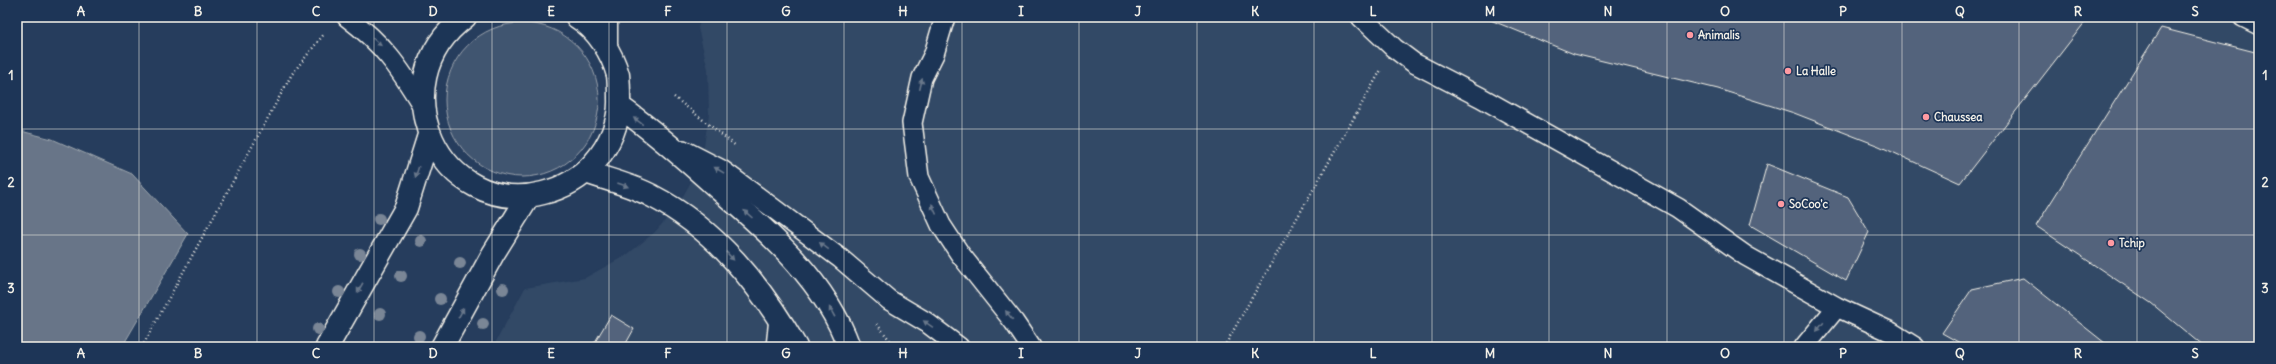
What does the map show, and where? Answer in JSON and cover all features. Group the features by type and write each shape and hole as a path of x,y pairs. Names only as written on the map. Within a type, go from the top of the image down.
{"street":[{"path":"465,17 450,28 433,50 424,77 422,105 429,135 445,162 469,182 498,194 529,196 560,189 586,172 602,153 614,131 620,107 618,76 606,46 585,22 577,17"},
{"path":"606,17 606,46"},
{"path":"620,107 663,139 757,222 795,260 823,296 845,334 849,347"},
{"path":"327,347 406,208 429,135"},
{"path":"586,172 651,195 682,213 712,237 746,272 779,318 796,347"},
{"path":"442,347 493,254 529,196"}],"lane":[{"path":"348,17 385,49 422,105"},
{"path":"945,17 937,44 922,78 912,122 919,177 941,225 952,243 1031,347"},
{"path":"1361,17 1394,48 1414,63 1480,97 1678,208 1746,256 1837,307 1891,332 1915,347"},
{"path":"2243,17 2259,25"},
{"path":"663,139 722,170 841,259 890,300 926,322 959,347"},
{"path":"1804,347 1837,307"},
{"path":"776,347 779,318"}],"path":[{"path":"142,347 292,74 324,34"},
{"path":"1224,347 1394,48"}],"shaded area":[{"path":"701,17 2259,17 2259,347 493,347 525,288 585,278 628,254 655,232 677,207 692,180 703,152 709,114 708,69 698,28"},
{"path":"522,23 537,25 558,32 565,36 581,51 586,57 593,71 599,100 597,115 590,136 586,143 571,159 565,164 551,171 522,177 507,175 486,168 479,164 463,149 458,143 451,129 445,100 447,85 454,64 458,57 473,41 479,36 493,29"},
{"path":"17,130 52,139 132,174 188,234 122,347 17,347"}],"building":[{"path":"1483,17 2089,17 1960,183 1879,146 1794,113 1718,89 1574,54"},
{"path":"2161,28 2259,53 2259,347 2204,347 2151,303 2036,226"},
{"path":"1767,164 1848,197 1869,232 1846,281 1750,225"},
{"path":"2023,278 2110,347 1967,347 1942,333 1972,289"},
{"path":"611,315 634,329 624,347 592,347"}],"place":[{"name":"Animalis","path":"1690,35"},
{"name":"La Halle","path":"1788,71"},
{"name":"Chaussea","path":"1926,117"},
{"name":"SoCoo'c","path":"1781,204"},
{"name":"Tchip","path":"2111,243"}]}
